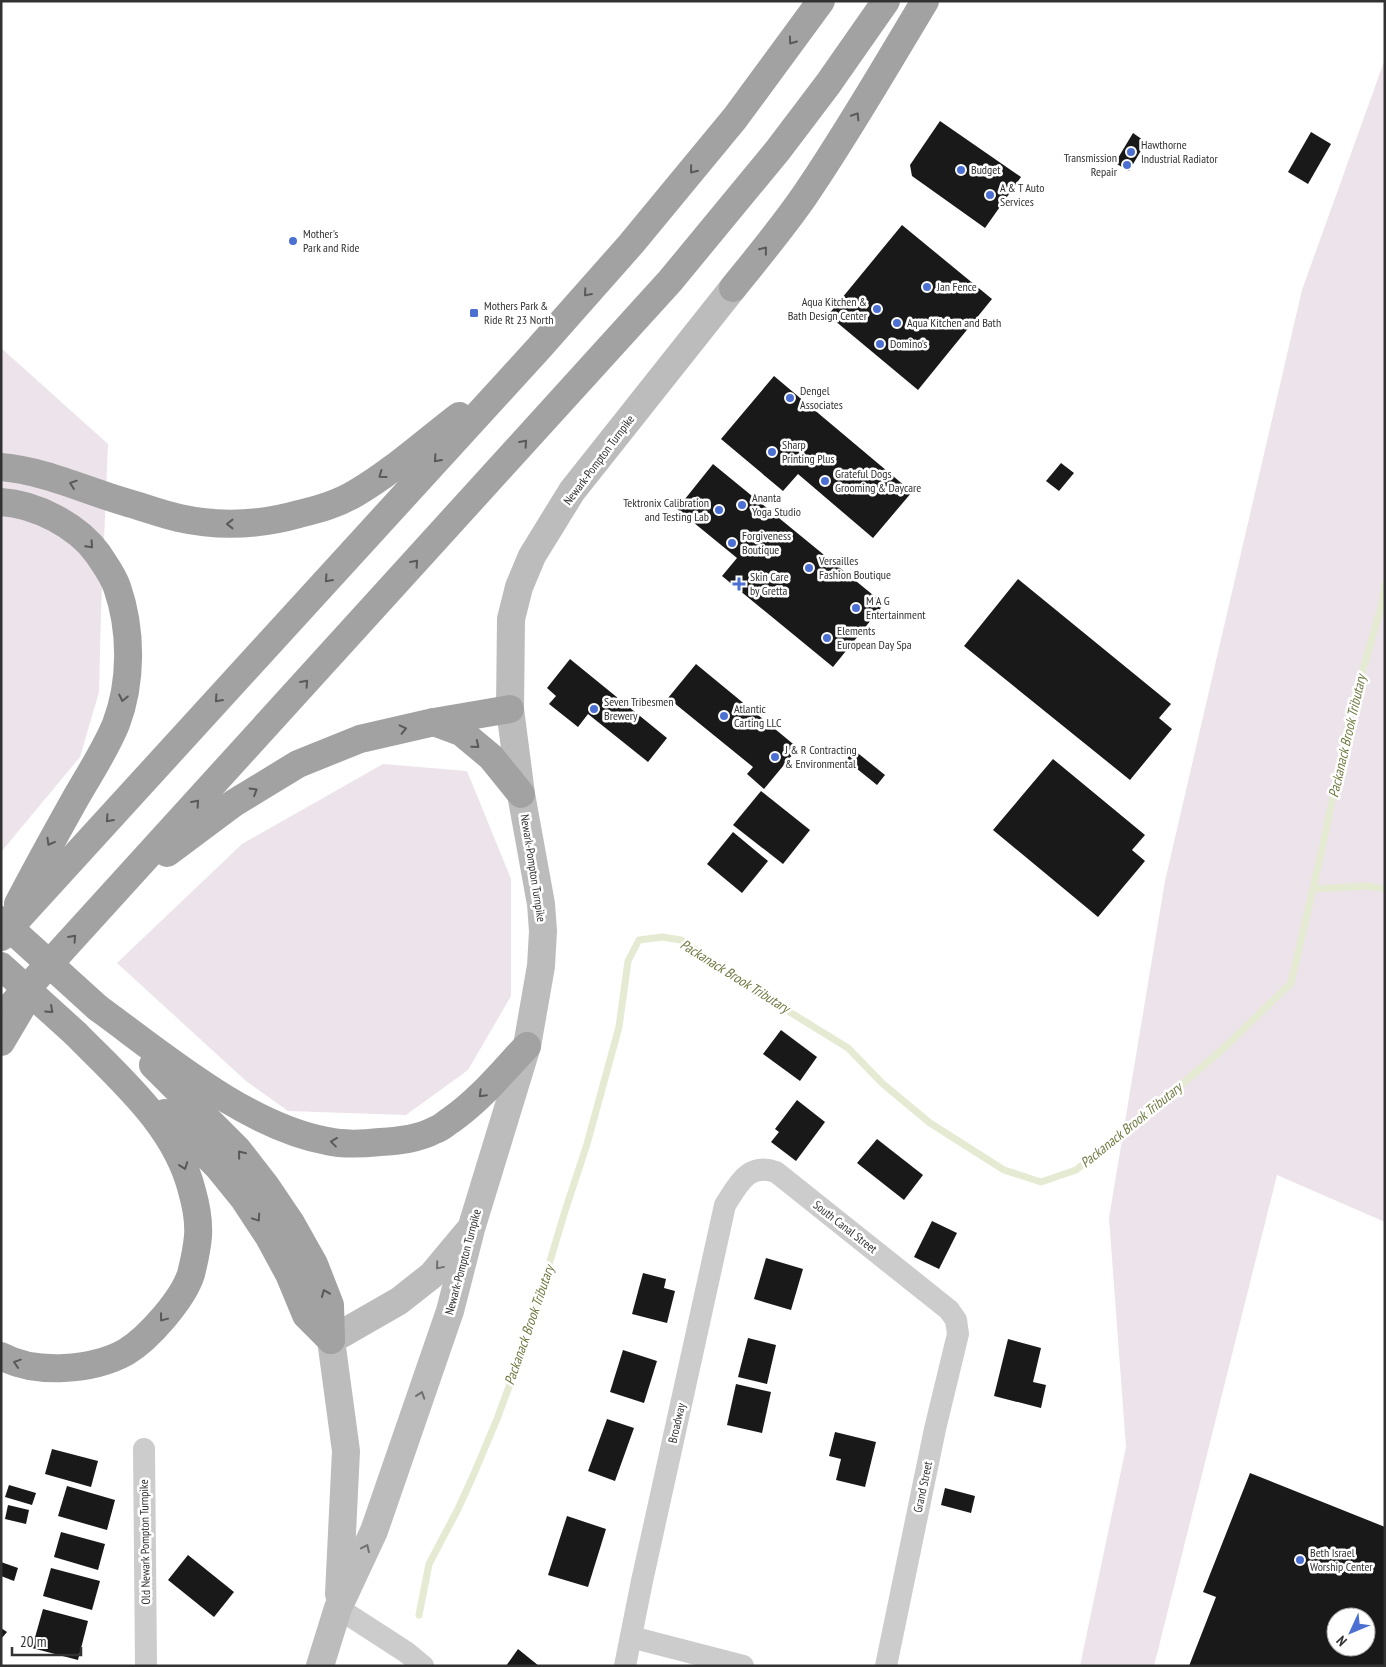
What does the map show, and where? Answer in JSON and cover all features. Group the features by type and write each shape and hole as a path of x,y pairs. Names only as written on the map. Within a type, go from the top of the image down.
{"highway":[{"path":"1,936 631,244 735,118 820,1"},
{"path":"1,1017 670,281 778,150 828,84 886,1"},
{"path":"734,288 782,228 805,195 870,94 925,1"},
{"path":"1,468 33,472 116,500 180,518 227,524 277,520 328,507 356,493 383,475 517,371"},
{"path":"1,502 43,512 76,531 93,548 117,587 124,611 127,633 128,676 116,725 1,936"},
{"path":"116,891 234,803 298,764 360,739 434,722 510,709"},
{"path":"434,722 461,732 492,757 521,794"},
{"path":"1,920 98,1008 233,1144 266,1186 291,1223 314,1264 330,1305 331,1340"},
{"path":"1,966 162,1111 218,1167 244,1199 269,1237 289,1274 306,1315 331,1340"},
{"path":"1,1042 40,974"},
{"path":"98,1008 194,1078 240,1106 283,1128 328,1142 352,1144 397,1141 436,1130 470,1106 527,1046"},
{"path":"1,1356 29,1366 76,1368 101,1362 125,1352 143,1340 158,1324 182,1293 190,1274 198,1236 197,1213 192,1190 181,1158 164,1130 144,1104 76,1034"}],"main road":[{"name":"Newark-Pompton Turnpike","path":"320,1666 338,1608 374,1531 450,1311 471,1229 527,1046 541,966 543,931 541,904 521,794 510,709 511,619 519,587 532,556 572,491 734,288"},
{"path":"331,1340 399,1300 432,1275 471,1229"},
{"name":"Newark-Pompton Turnpike","path":"331,1340 346,1451 338,1608"}],"street":[{"name":"South Canal Street","path":"739,1185 744,1178 754,1171 766,1168 776,1172 949,1310"},
{"name":"Broadway","path":"626,1666 642,1580 725,1204 739,1185"},
{"name":"Grand Street","path":"886,1666 935,1429 958,1334 956,1320 949,1310"},
{"name":"Old Newark Pompton Turnpike","path":"144,1449 146,1666"},
{"path":"338,1608 406,1652 423,1666"},
{"path":"631,1637 743,1666"}],"shaded area":[{"path":"1385,59 1385,1222 1277,1175 1154,1666 1080,1666 1126,1447 1109,1218 1165,881 1302,290"},
{"path":"1,348 108,444 99,692 80,757 1,852"},
{"path":"383,764 467,771 511,879 511,996 468,1070 406,1115 288,1111 246,1081 117,963 242,844"}],"building":[{"name":"Budget","path":"940,121 1021,177 985,228 912,176 910,165"},
{"path":"1311,132 1331,144 1308,184 1288,172"},
{"name":"Hawthorne Industrial Radiator","path":"1133,133 1146,142 1129,171 1115,163"},
{"path":"902,225 992,299 918,390 828,315"},
{"path":"774,376 912,492 873,538 798,474 783,491 721,439"},
{"path":"1061,463 1074,473 1059,491 1046,481"},
{"path":"713,464 884,604 833,667 722,576 737,558 677,509"},
{"path":"1018,579 1171,704 1159,718 1172,729 1130,780 964,646"},
{"name":"Seven Tribesmen Brewery","path":"570,659 667,738 648,762 588,714 578,727 549,704 556,696 547,688"},
{"name":"Atlantic Carting LLC","path":"696,664 798,748 764,789 747,774 753,767 668,698"},
{"path":"854,750 885,775 877,785 846,760"},
{"path":"1053,759 1145,835 1132,850 1145,861 1098,917 993,830"},
{"path":"761,791 810,830 783,864 733,825"},
{"path":"733,832 768,861 742,893 707,864"},
{"path":"781,1030 817,1057 800,1081 763,1054"},
{"path":"797,1100 825,1122 796,1161 771,1142 779,1132 775,1129"},
{"path":"877,1139 923,1175 904,1200 857,1163"},
{"path":"932,1221 957,1233 939,1269 914,1257"},
{"path":"766,1258 803,1269 791,1310 754,1299"},
{"path":"643,1273 666,1279 664,1288 675,1291 667,1323 632,1314"},
{"path":"748,1338 776,1345 767,1384 738,1377"},
{"path":"1008,1339 1041,1348 1033,1382 1046,1385 1041,1408 994,1396"},
{"path":"623,1350 657,1361 644,1403 610,1392"},
{"path":"736,1384 771,1392 762,1433 727,1425"},
{"path":"607,1419 634,1428 615,1481 588,1471"},
{"path":"835,1432 876,1442 865,1487 836,1480 841,1459 829,1456"},
{"path":"52,1449 98,1461 91,1487 45,1474"},
{"name":"Beth Israel Worship Center","path":"1250,1473 1385,1527 1385,1666 1189,1666 1216,1597 1203,1592"},
{"path":"9,1485 36,1493 32,1505 5,1497"},
{"path":"67,1486 115,1500 107,1530 58,1516"},
{"path":"945,1488 975,1496 971,1513 941,1505"},
{"path":"8,1505 29,1510 26,1524 5,1519"},
{"path":"567,1516 606,1529 588,1587 548,1575"},
{"path":"61,1532 105,1544 98,1570 54,1557"},
{"path":"188,1555 234,1592 214,1617 168,1580"},
{"path":"1,1562 18,1568 14,1581 1,1576"},
{"path":"51,1568 100,1581 92,1610 43,1596"},
{"path":"43,1609 88,1621 78,1660 32,1648"},
{"path":"1,1628 7,1632 1,1639"},
{"path":"518,1649 539,1666 506,1666"}],"waterway":[{"name":"Packanack Brook Tributary","path":"419,1615 429,1564 473,1476 497,1419 527,1338 587,1144 619,1027 628,961 639,940 662,937 681,940 746,985 848,1048 883,1084 930,1123 1004,1170 1041,1182 1076,1170 1146,1115 1224,1048 1291,983 1350,715 1381,607 1385,583"},
{"name":"Packanack Brook Tributary","path":"1313,889 1368,886 1385,889"}],"place":[{"name":"Hawthorne Industrial Radiator","path":"1131,152"},
{"name":"Transmission Repair","path":"1127,165"},
{"name":"Budget","path":"961,170"},
{"name":"A & T Auto Services","path":"990,195"},
{"name":"Mother's Park and Ride","path":"293,241"},
{"name":"Jan Fence","path":"927,287"},
{"name":"Aqua Kitchen & Bath Design Center","path":"877,309"},
{"name":"Mothers Park & Ride Rt 23 North","path":"474,313"},
{"name":"Aqua Kitchen and Bath","path":"897,323"},
{"name":"Domino's","path":"880,344"},
{"name":"Dengel Associates","path":"790,398"},
{"name":"Sharp Printing Plus","path":"772,452"},
{"name":"Grateful Dogs Grooming & Daycare","path":"825,481"},
{"name":"Ananta Yoga Studio","path":"742,505"},
{"name":"Tektronix Calibration and Testing Lab","path":"719,510"},
{"name":"Forgiveness Boutique","path":"732,543"},
{"name":"Versailles Fashion Boutique","path":"809,568"},
{"name":"Skin Care by Gretta","path":"739,584"},
{"name":"M A G Entertainment","path":"856,608"},
{"name":"Elements European Day Spa","path":"827,638"},
{"name":"Seven Tribesmen Brewery","path":"594,709"},
{"name":"Atlantic Carting LLC","path":"724,716"},
{"name":"J & R Contracting & Environmental","path":"775,757"},
{"name":"Beth Israel Worship Center","path":"1300,1560"}]}
